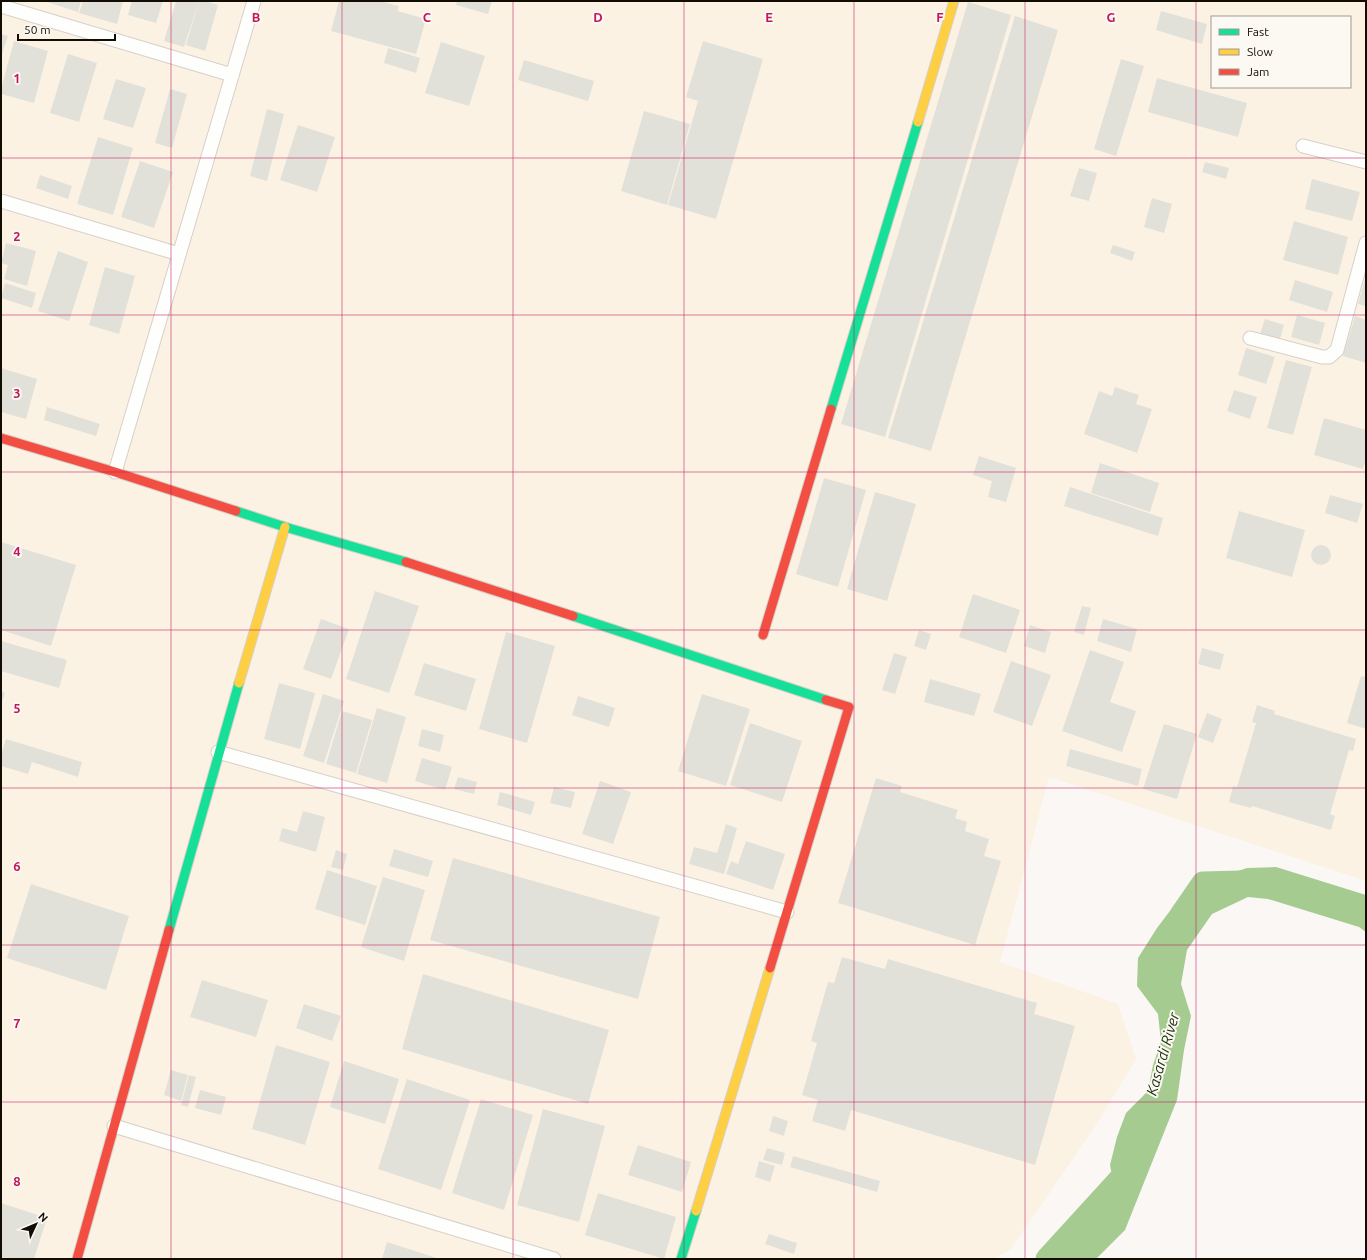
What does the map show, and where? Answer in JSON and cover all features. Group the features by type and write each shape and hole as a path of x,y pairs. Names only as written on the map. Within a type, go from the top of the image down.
{"street":[{"path":"115,472 254,1"},
{"path":"763,635 954,1"},
{"path":"1,6 232,75"},
{"path":"1303,146 1366,162"},
{"path":"1,201 179,254"},
{"path":"1250,338 1322,358 1329,357 1337,350 1366,243"},
{"path":"2,441 115,472 286,527 425,567 849,708 681,1259"},
{"path":"76,1259 218,752 286,527"},
{"path":"218,752 787,912"},
{"path":"114,1126 541,1257 554,1259"}],"shaded area":[{"path":"1,1 1366,1 1366,881 1049,777 1000,962 1118,1004 1136,1059 1096,1125 1011,1249 995,1259 1,1259"}],"water":[{"path":"1276,867 1366,895 1366,932 1359,927 1268,899 1248,897 1212,914 1187,950 1181,984 1191,1016 1184,1050 1177,1100 1125,1230 1096,1259 1047,1259 1071,1227 1094,1211 1113,1180 1110,1165 1117,1137 1126,1113 1148,1091 1153,1065 1161,1042 1158,1014 1137,986 1138,958 1157,928 1176,903 1218,878 1247,868"}],"building":[{"path":"44,1 81,1 78,12"},
{"path":"83,1 123,1 117,24 79,13"},
{"path":"132,1 163,1 156,23 128,15"},
{"path":"176,1 199,1 184,47 164,41"},
{"path":"199,1 205,1 218,5 205,51 186,45"},
{"path":"339,1 380,1 399,6 398,11 426,19 416,54 331,31"},
{"path":"457,1 492,1 488,14 456,5"},
{"path":"968,2 1011,15 885,437 841,424"},
{"path":"1161,11 1207,24 1202,44 1156,30"},
{"path":"1015,16 1058,30 931,451 888,438"},
{"path":"1,34 8,36 1,57"},
{"path":"14,41 48,51 34,103 1,94"},
{"path":"703,41 763,59 716,219 668,205 698,101 686,97"},
{"path":"441,42 485,56 469,106 425,93"},
{"path":"388,48 420,58 416,73 384,63"},
{"path":"68,54 97,63 79,122 50,113"},
{"path":"1121,59 1144,66 1116,156 1094,149"},
{"path":"524,60 594,81 588,101 518,80"},
{"path":"1157,78 1247,103 1238,137 1148,112"},
{"path":"116,79 146,88 133,128 103,119"},
{"path":"170,89 187,94 172,148 155,143"},
{"path":"267,109 284,114 267,181 250,176"},
{"path":"644,111 690,124 667,205 621,191"},
{"path":"298,125 335,137 317,192 280,180"},
{"path":"98,137 133,148 113,215 77,204"},
{"path":"140,161 173,172 154,228 121,217"},
{"path":"1205,162 1229,168 1226,179 1202,172"},
{"path":"1079,168 1097,173 1089,201 1070,196"},
{"path":"40,175 72,186 68,199 36,188"},
{"path":"1312,179 1360,192 1352,221 1305,209"},
{"path":"1152,198 1172,204 1164,233 1144,227"},
{"path":"1294,221 1348,237 1338,275 1283,260"},
{"path":"6,243 36,251 27,286 4,279 8,265 1,263"},
{"path":"1113,245 1135,252 1132,261 1110,253"},
{"path":"58,251 88,262 69,321 38,311"},
{"path":"105,267 135,276 119,334 89,325"},
{"path":"1366,275 1366,306 1358,304"},
{"path":"1295,280 1333,292 1327,312 1289,300"},
{"path":"5,283 36,293 32,308 1,298"},
{"path":"1297,315 1325,323 1319,345 1291,337"},
{"path":"1355,316 1366,320 1366,363 1343,356"},
{"path":"1265,319 1284,325 1280,339 1260,334"},
{"path":"1246,348 1275,357 1266,384 1238,375"},
{"path":"1286,360 1312,367 1293,435 1267,428"},
{"path":"1,368 37,379 26,419 1,412"},
{"path":"1115,387 1139,395 1136,404 1152,409 1137,453 1084,434 1099,391 1112,396"},
{"path":"1234,390 1257,397 1250,419 1227,411"},
{"path":"47,407 100,424 96,436 44,420"},
{"path":"1324,418 1366,430 1366,459 1363,469 1314,455"},
{"path":"979,456 1016,468 1006,502 988,497 992,481 973,475"},
{"path":"1100,463 1159,483 1150,512 1091,493"},
{"path":"824,478 866,490 838,587 796,574"},
{"path":"1070,487 1163,518 1158,536 1064,506"},
{"path":"875,492 916,504 887,601 847,589"},
{"path":"1330,495 1363,504 1357,523 1325,513"},
{"path":"1239,511 1305,530 1292,577 1226,558"},
{"path":"1,542 76,565 51,646 1,630"},
{"path":"1321,545 1328,548 1331,555 1328,562 1321,565 1314,562 1311,555 1314,548"},
{"path":"375,591 419,606 389,693 346,679"},
{"path":"973,594 1020,610 1006,653 959,637"},
{"path":"1082,606 1091,608 1084,635 1074,632"},
{"path":"321,619 349,629 331,679 303,669"},
{"path":"1103,619 1137,629 1131,652 1097,641"},
{"path":"1030,625 1051,632 1045,653 1024,646"},
{"path":"919,630 931,634 926,650 914,646"},
{"path":"506,632 555,646 527,743 479,729"},
{"path":"1,641 67,660 59,688 1,671"},
{"path":"1202,648 1224,654 1220,670 1198,664"},
{"path":"1090,650 1124,662 1110,702 1136,711 1122,752 1062,731"},
{"path":"894,653 907,657 895,694 882,690"},
{"path":"1011,661 1051,675 1032,726 993,712"},
{"path":"424,663 476,679 466,711 414,695"},
{"path":"1361,676 1366,677 1366,729 1347,723"},
{"path":"930,679 981,694 974,716 924,702"},
{"path":"279,683 315,693 300,749 264,739"},
{"path":"1,691 5,693 1,704"},
{"path":"323,694 344,701 324,763 303,756"},
{"path":"702,694 750,709 726,786 678,771"},
{"path":"578,696 615,708 609,727 572,715"},
{"path":"1257,705 1275,711 1274,714 1356,739 1353,751 1349,750 1330,814 1335,816 1331,830 1252,806 1251,808 1229,802 1233,786 1237,787 1256,723 1252,722"},
{"path":"377,708 406,717 387,783 357,774"},
{"path":"342,711 372,720 356,773 326,764"},
{"path":"1207,713 1222,719 1213,743 1198,737"},
{"path":"750,723 802,741 782,802 730,785"},
{"path":"1164,724 1197,734 1177,799 1143,789"},
{"path":"422,729 444,735 440,752 418,746"},
{"path":"6,739 82,762 78,777 32,762 28,774 1,766 1,755"},
{"path":"1070,749 1142,769 1138,786 1066,766"},
{"path":"422,758 452,767 445,790 415,781"},
{"path":"458,777 477,782 474,794 454,789"},
{"path":"876,778 902,786 900,792 958,810 955,818 967,822 965,831 989,839 984,856 1001,861 975,945 838,903"},
{"path":"600,781 631,792 613,844 582,834"},
{"path":"554,787 575,792 571,808 550,803"},
{"path":"500,792 535,802 531,815 497,805"},
{"path":"303,811 325,817 316,852 279,841 282,828 297,832"},
{"path":"726,824 737,828 724,874 689,864 694,847 717,853"},
{"path":"746,841 785,854 773,890 726,874 731,861 738,864"},
{"path":"394,849 433,861 428,877 389,866"},
{"path":"336,850 347,854 343,870 331,867"},
{"path":"453,858 660,917 638,999 430,940"},
{"path":"327,870 377,886 365,925 315,909"},
{"path":"383,877 425,890 404,961 361,947"},
{"path":"31,884 129,916 106,990 7,958"},
{"path":"842,957 885,969 888,959 1037,1003 1034,1014 1075,1026 1035,1165 851,1110 845,1131 812,1121 818,1100 802,1095 817,1043 811,1041 828,982 834,983"},
{"path":"423,974 609,1030 588,1104 402,1049"},
{"path":"202,980 268,1000 256,1037 190,1017"},
{"path":"304,1004 341,1016 332,1041 296,1028"},
{"path":"276,1045 330,1062 305,1145 252,1129"},
{"path":"344,1061 399,1079 385,1124 330,1107"},
{"path":"171,1070 188,1075 181,1101 164,1095"},
{"path":"189,1075 196,1077 188,1107 181,1105"},
{"path":"407,1079 470,1100 441,1190 378,1169"},
{"path":"200,1090 226,1097 221,1115 195,1108"},
{"path":"481,1099 533,1115 504,1210 452,1193"},
{"path":"543,1109 605,1126 579,1222 517,1205"},
{"path":"773,1116 788,1121 784,1136 769,1131"},
{"path":"638,1145 691,1162 682,1192 628,1175"},
{"path":"767,1148 785,1153 782,1165 763,1160"},
{"path":"793,1156 880,1181 877,1192 790,1167"},
{"path":"759,1161 775,1166 770,1182 755,1177"},
{"path":"598,1193 676,1217 664,1259 585,1235"},
{"path":"1,1203 47,1218 34,1259 1,1259"},
{"path":"769,1234 797,1243 794,1254 765,1244"},
{"path":"387,1242 440,1259 382,1259"}],"waterway":[{"name":"Kasardi River","path":"1181,915 1203,883 1241,882"},
{"name":"Kasardi River","path":"1047,1259 1121,1178"}],"traffic: fast":[{"path":"831,409 918,122"},
{"path":"236,511 285,527 406,562"},
{"path":"573,616 826,700"},
{"path":"169,930 239,683"},
{"path":"681,1259 696,1211"}],"traffic: slow":[{"path":"918,122 954,1"},
{"path":"239,683 285,527"},
{"path":"696,1211 770,968"}],"traffic: jam":[{"path":"763,635 831,409"},
{"path":"1,438 115,472 236,511"},
{"path":"406,562 573,616"},
{"path":"770,968 849,707 826,700"},
{"path":"77,1259 169,930"}]}
